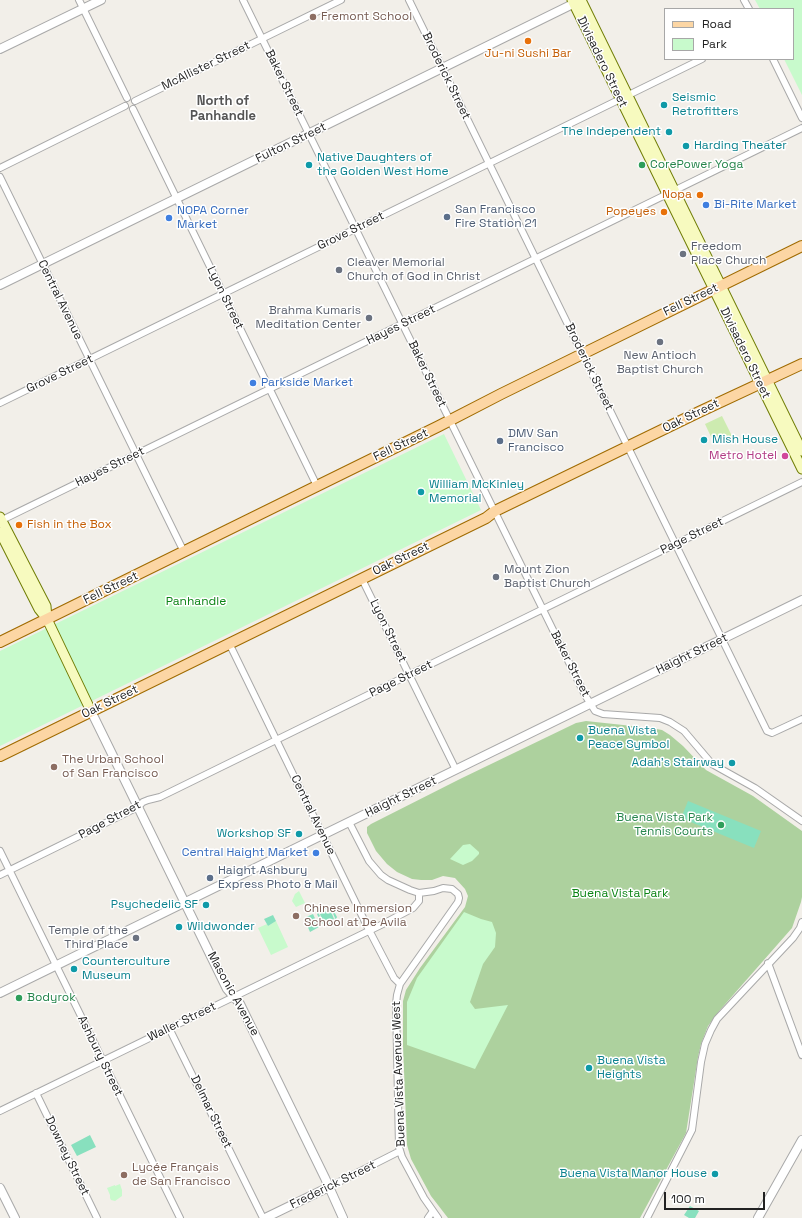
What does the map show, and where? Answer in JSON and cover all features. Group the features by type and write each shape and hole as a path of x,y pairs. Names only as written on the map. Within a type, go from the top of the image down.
{"main road":[{"name":"Divisadero Street","path":"578,1 717,288 764,382 802,450"},
{"name":"Fell Street","path":"0,642 802,246"},
{"name":"Oak Street","path":"0,756 486,518 495,511 802,364"},
{"name":"Divisadero Street","path":"764,382 802,469"},
{"name":"Masonic Avenue","path":"1,520 46,606 47,619"},
{"name":"Masonic Avenue","path":"0,532 39,610 47,619 91,711"}],"street":[{"path":"79,0 127,98"},
{"path":"0,49 101,0"},
{"name":"Baker Street","path":"244,0 590,704"},
{"name":"McAllister Street","path":"135,101 341,0"},
{"name":"Broderick Street","path":"409,0 767,731 772,733 802,719"},
{"name":"Fulton Street","path":"0,286 578,1"},
{"name":"Grove Street","path":"0,403 700,60"},
{"path":"773,60 802,118"},
{"path":"124,106 128,109 133,109 136,106 135,101 132,98 127,98"},
{"path":"124,106 124,102 127,98"},
{"path":"0,168 124,106"},
{"name":"Lyon Street","path":"133,109 317,486"},
{"name":"Hayes Street","path":"1,520 802,128"},
{"name":"Central Avenue","path":"0,177 184,552"},
{"name":"Page Street","path":"0,875 138,807 143,802 151,798 160,797 802,482"},
{"name":"Lyon Street","path":"362,579 456,770"},
{"name":"Haight Street","path":"0,994 802,600"},
{"name":"Central Avenue","path":"229,644 369,930 394,978 400,984"},
{"path":"590,704 595,711 603,714 660,718 670,722 684,731 712,764 755,788 802,821"},
{"name":"Masonic Avenue","path":"91,711 228,989 240,1004 329,1186 343,1218"},
{"name":"Buena Vista Avenue West","path":"349,822 369,861 381,875 397,886 419,892 452,888 458,894 459,900 400,984 396,1004 398,1124 400,1151 424,1198 438,1218"},
{"name":"Ashbury Street","path":"0,851 180,1218"},
{"name":"Waller Street","path":"0,1111 413,908 419,901 419,892"},
{"path":"647,1218 692,1130 701,1062 705,1044 711,1030 717,1019 793,938 802,922"},
{"path":"768,963 802,1055"},
{"name":"Delmar Street","path":"169,1028 264,1218"},
{"name":"Downey Street","path":"36,1093 97,1218"},
{"path":"758,1218 802,1140"},
{"name":"Frederick Street","path":"264,1218 400,1151"},
{"path":"0,1188 15,1218"},
{"path":"428,1218 433,1211"}],"green space":[{"path":"755,0 802,0 802,95 784,60 794,60 794,8 759,8"},
{"path":"722,416 732,436 733,435 734,438 732,439 732,444 726,434 713,441 705,424"},
{"name":"Panhandle","path":"444,434 481,510 0,746 0,651"},
{"name":"Buena Vista Park","path":"586,721 662,730 683,746 706,770 753,796 802,831 801,902 792,928 720,1010 708,1026 698,1057 686,1133 640,1218 448,1218 431,1196 411,1159 407,1145 403,1045 403,1001 406,990 420,968 465,907 468,896 465,889 455,878 443,876 432,880 421,880 412,879 397,872 387,864 376,851 367,833 367,827 460,779 576,723"},
{"name":"Buena Vista Park Tennis Courts","path":"688,801 761,831 754,848 681,818"},
{"path":"470,844 479,852 479,854 472,861 463,865 450,859 463,845"},
{"path":"299,891 305,903 296,907 292,901 295,894"},
{"path":"326,906 332,908 337,917 335,922 328,926 321,923 317,914 319,910","holes":["327,908 331,909 335,918 334,921 327,924 326,923 334,919 330,909 320,914 323,922 319,914 320,911"]},
{"path":"464,912 492,922 496,933 495,947 483,964 470,1002 475,1009 508,1005 475,1069 407,1045 407,1002 417,978"},
{"path":"313,914 319,927 310,932 304,918"},
{"path":"273,915 276,921 268,926 264,919"},
{"path":"276,921 288,947 271,955 258,928 267,924 268,926"},
{"path":"90,1135 96,1147 77,1156 71,1145"},
{"path":"120,1184 122,1196 115,1201 111,1200 107,1188"},
{"path":"690,1206 699,1211 695,1218 689,1218 684,1215"}],"place":[{"name":"Fremont School","path":"313,17"},
{"name":"Ju-ni Sushi Bar","path":"528,41"},
{"name":"Seismic Retrofitters","path":"664,105"},
{"name":"The Independent","path":"669,132"},
{"name":"Harding Theater","path":"686,146"},
{"name":"Native Daughters of the Golden West Home","path":"309,165"},
{"name":"CorePower Yoga","path":"642,165"},
{"name":"Nopa","path":"700,195"},
{"name":"Bi-Rite Market","path":"706,205"},
{"name":"Popeyes","path":"664,212"},
{"name":"San Francisco Fire Station 21","path":"447,217"},
{"name":"NOPA Corner Market","path":"169,218"},
{"name":"Freedom Place Church","path":"683,254"},
{"name":"Cleaver Memorial Church of God in Christ","path":"339,270"},
{"name":"Brahma Kumaris Meditation Center","path":"369,318"},
{"name":"New Antioch Baptist Church","path":"660,342"},
{"name":"Parkside Market","path":"253,383"},
{"name":"Mish House","path":"704,440"},
{"name":"DMV San Francisco","path":"500,441"},
{"name":"Metro Hotel","path":"785,456"},
{"name":"William McKinley Memorial","path":"421,492"},
{"name":"Fish in the Box","path":"19,525"},
{"name":"Mount Zion Baptist Church","path":"496,577"},
{"name":"Buena Vista Peace Symbol","path":"580,738"},
{"name":"Adah’s Stairway","path":"732,763"},
{"name":"The Urban School of San Francisco","path":"54,767"},
{"name":"Buena Vista Park Tennis Courts","path":"721,825"},
{"name":"Workshop SF","path":"299,834"},
{"name":"Central Haight Market","path":"316,853"},
{"name":"Haight Ashbury Express Photo & Mail","path":"210,878"},
{"name":"Psychedelic SF","path":"206,905"},
{"name":"Chinese Immersion School at De Avila","path":"296,916"},
{"name":"Wildwonder","path":"179,927"},
{"name":"Temple of the Third Place","path":"136,938"},
{"name":"Counterculture Museum","path":"74,969"},
{"name":"Bodyrok","path":"19,998"},
{"name":"Buena Vista Heights","path":"589,1068"},
{"name":"Buena Vista Manor House","path":"715,1174"},
{"name":"Lycée Français de San Francisco","path":"124,1175"}],"district":[{"name":"North of Panhandle","path":"223,108"}]}
